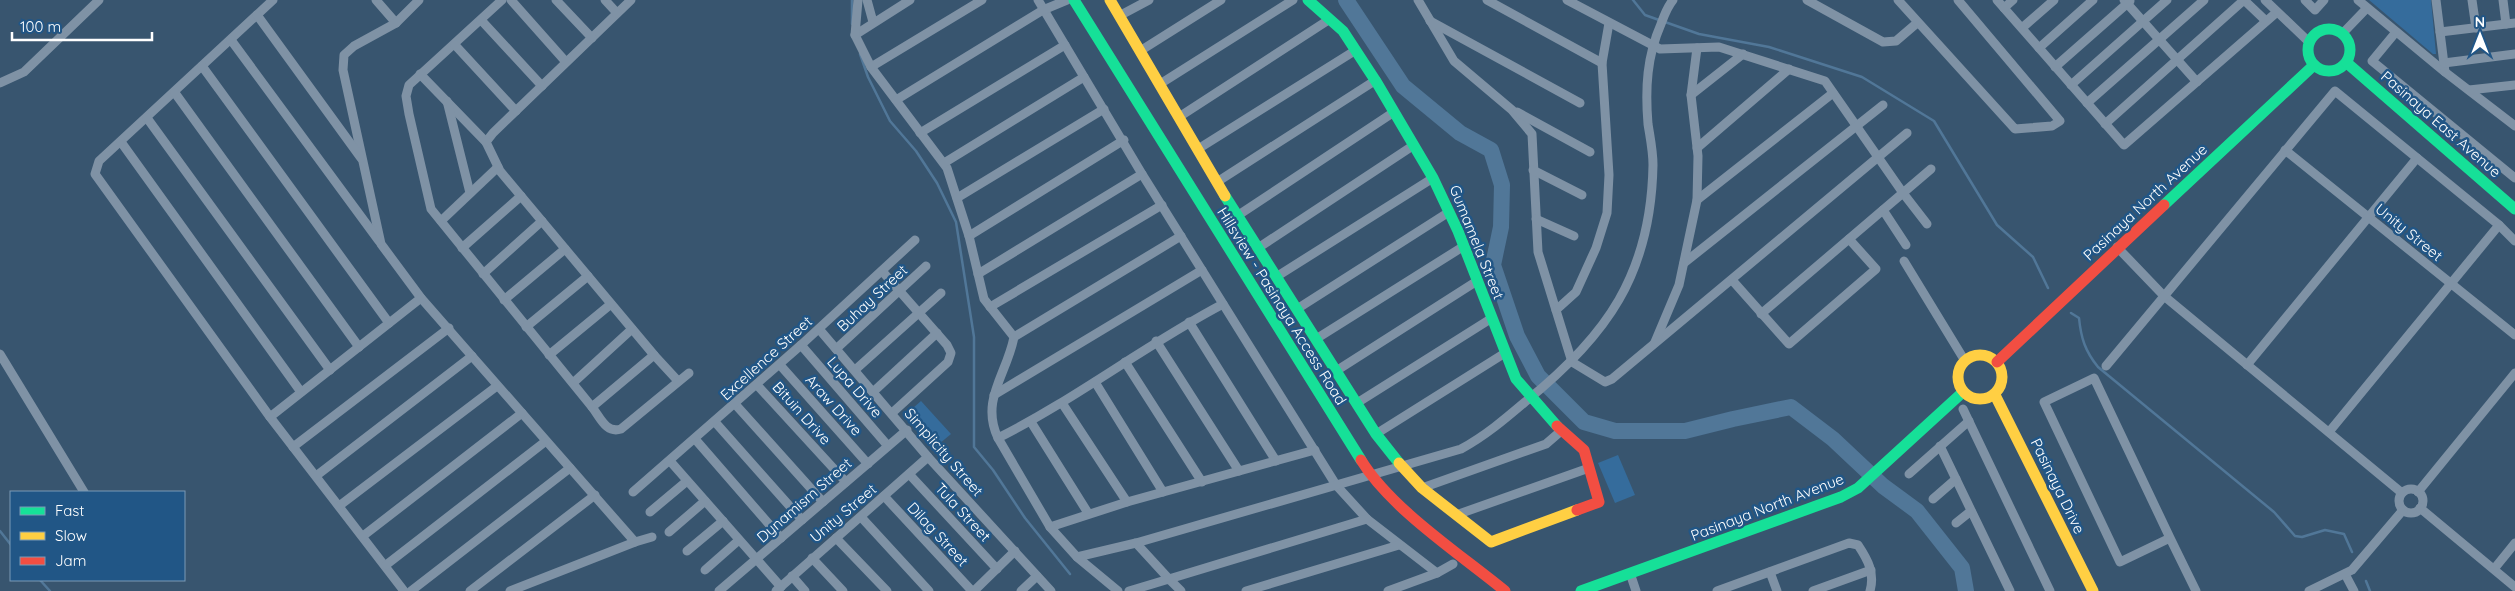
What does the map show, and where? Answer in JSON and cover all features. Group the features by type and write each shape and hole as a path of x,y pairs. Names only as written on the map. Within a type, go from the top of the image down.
{"street":[{"path":"0,83 24,72 99,0"},
{"path":"273,0 99,162 95,174 270,417 404,591"},
{"path":"376,0 396,23"},
{"path":"381,244 365,163 343,70 344,55 354,46 396,23 419,0"},
{"path":"502,0 455,45 420,74 410,85 406,96 431,209 592,406 608,429 614,431 621,429 689,373"},
{"path":"511,0 566,62"},
{"path":"556,0 592,38"},
{"path":"605,0 617,13"},
{"path":"486,142 631,0"},
{"path":"858,0 854,34 871,67 944,163 958,198 984,299 1014,337"},
{"path":"867,0 873,22"},
{"path":"854,34 910,0"},
{"path":"871,67 982,0"},
{"path":"1040,0 1084,77 1124,140 1142,174 1336,485 1368,519 1437,573"},
{"path":"896,100 1044,10 1067,0"},
{"name":"Hillsview - Pasinaya Access Road","path":"1074,0 1371,476 1398,504 1503,589"},
{"path":"1110,0 1237,216 1356,403 1376,434 1402,467 1422,488 1456,515 1589,468"},
{"path":"1120,16 1149,0"},
{"path":"1140,51 1221,0"},
{"path":"1160,84 1293,0"},
{"name":"Gumamela Street","path":"1308,0 1343,31 1376,80 1414,145 1433,178 1464,246 1516,379 1536,394 1561,431 1584,450 1599,502 1491,542 1456,515"},
{"path":"1418,0 1454,60 1512,110 1532,134 1538,252 1572,362 1604,382 1612,379 1654,345 1908,134"},
{"path":"1488,0 1602,64"},
{"path":"1567,0 1609,23 1652,43 1660,49 1719,47 1825,81 1855,126 1927,224"},
{"path":"1807,0 1883,42 1896,41 1917,23"},
{"path":"1898,0 2015,130 2052,126 2060,121 1958,0"},
{"path":"1997,0 2124,146 2277,12"},
{"path":"2004,8 2013,0"},
{"path":"2022,28 2054,0"},
{"path":"2039,48 2093,0"},
{"path":"2071,85 2167,0"},
{"path":"2088,104 2204,0"},
{"path":"2105,124 2244,0 2266,22"},
{"path":"2265,0 2310,43"},
{"path":"2305,0 2316,10 2324,0"},
{"path":"2358,0 2396,32 2444,67 2468,90 2510,116 2515,126"},
{"path":"2436,0 2444,67"},
{"path":"2472,0 2476,28"},
{"path":"2440,32 2511,23 2503,0"},
{"path":"1078,557 1136,543 1461,449 1481,438 1572,362 1607,322 1627,286 1642,246 1650,205 1653,164 1646,84 1652,43 1672,1"},
{"path":"2056,67 2127,1 2198,82"},
{"path":"2342,34 2367,8"},
{"path":"257,15 365,163"},
{"path":"481,20 542,86"},
{"path":"1179,117 1330,20"},
{"path":"1430,21 1580,103"},
{"path":"1556,310 1576,292 1596,248 1606,213 1609,176 1602,64 1609,23"},
{"path":"2322,30 2333,30 2342,34 2350,48 2346,62 2334,71 2323,70 2314,65 2309,56 2310,43 2314,36 2322,30"},
{"path":"2396,32 2372,61 2515,178"},
{"path":"231,40 420,298 449,328 497,386 635,542"},
{"path":"455,45 516,111"},
{"path":"920,133 1065,45"},
{"path":"1654,345 1679,285 1697,200 1697,148 1692,95 1697,48"},
{"path":"1198,149 1356,50"},
{"path":"1692,95 1743,54"},
{"path":"2444,67 2515,54"},
{"name":"Pasinaya East Avenue","path":"2346,62 2515,209"},
{"name":"Pasinaya North Avenue","path":"1997,362 2117,247 2314,65"},
{"path":"202,66 388,323"},
{"path":"1697,148 1789,69"},
{"path":"420,74 486,142 498,167 521,196 632,330 678,381"},
{"path":"944,163 1084,77"},
{"path":"1217,182 1376,80"},
{"path":"2468,90 2515,85"},
{"path":"2106,366 2335,91 2499,225 2515,241"},
{"path":"175,93 359,347"},
{"path":"1697,200 1833,93"},
{"path":"447,101 470,193"},
{"path":"1683,263 1883,105"},
{"path":"958,198 1104,109"},
{"path":"1512,110 1590,152"},
{"path":"1237,216 1394,112"},
{"path":"147,118 330,370"},
{"path":"969,236 1124,140"},
{"path":"121,142 301,392"},
{"path":"1258,248 1414,145"},
{"name":"Unity Street","path":"2285,150 2515,335"},
{"path":"2247,365 2417,158"},
{"path":"441,221 498,167"},
{"path":"1761,314 1931,169"},
{"path":"1533,170 1582,195"},
{"path":"978,274 1142,174"},
{"path":"1276,277 1433,178"},
{"path":"462,248 521,196"},
{"path":"990,307 1162,205"},
{"path":"1883,210 1906,245"},
{"path":"1297,309 1449,212"},
{"path":"1536,219 1574,236"},
{"path":"484,274 542,221"},
{"path":"2329,432 2499,225"},
{"path":"1118,591 1078,557 1050,527 998,438 990,406 1011,352 1014,337 1181,236"},
{"path":"1732,280 1789,344 1876,269 1849,239"},
{"name":"Excellence Street","path":"633,492 780,365 915,240"},
{"path":"1316,339 1464,246"},
{"path":"2117,247 2164,296 2402,493"},
{"path":"504,300 565,249"},
{"path":"1904,261 1965,361"},
{"name":"Buhay Street","path":"836,349 926,266"},
{"path":"994,396 1202,270"},
{"path":"882,271 937,333 951,352 948,362 892,413"},
{"path":"526,327 588,276"},
{"path":"1336,371 1477,281"},
{"path":"854,370 941,293"},
{"path":"270,417 420,298"},
{"path":"549,355 611,304"},
{"path":"998,438 1031,422 1156,342 1223,304"},
{"path":"1356,403 1492,318"},
{"path":"1189,322 1276,461"},
{"path":"293,447 449,328"},
{"name":"Simplicity Street","path":"819,329 928,457 1051,591"},
{"path":"573,383 632,330"},
{"path":"873,392 937,333"},
{"path":"1156,342 1239,471"},
{"name":"Lupa Drive","path":"801,345 888,446"},
{"path":"1376,434 1505,352"},
{"path":"0,354 83,491"},
{"path":"592,406 654,354"},
{"path":"1981,355 1997,362 2002,379 1994,394 1978,400 1963,392 1958,376 1965,361 1981,355"},
{"path":"316,476 472,356"},
{"path":"1125,362 1202,482"},
{"name":"Araw Drive","path":"780,365 868,464"},
{"path":"2418,492 2515,373"},
{"path":"2170,538 2120,562 2044,402 2094,378 2196,591"},
{"path":"1095,382 1163,492"},
{"name":"Bituin Drive","path":"757,385 846,482"},
{"path":"339,506 497,386"},
{"name":"Pasinaya North Avenue","path":"1581,591 1823,505 1858,488 1963,392"},
{"name":"Pasinaya Drive","path":"1994,394 2093,591"},
{"path":"1062,403 1127,502"},
{"path":"735,404 823,502"},
{"path":"1963,409 2050,591"},
{"path":"363,536 522,413"},
{"path":"1909,474 1969,421"},
{"path":"715,422 802,520"},
{"path":"1031,422 1088,513"},
{"name":"Dynamism Street","path":"719,591 906,430"},
{"path":"1422,488 1546,444 1561,431"},
{"path":"695,440 781,538"},
{"path":"386,566 546,441"},
{"path":"1940,446 2010,591"},
{"path":"1050,527 1088,513 1314,450"},
{"name":"Unity Street","path":"778,589 928,457"},
{"path":"670,461 756,560 778,589"},
{"path":"412,591 570,468"},
{"name":"Tula Street","path":"909,474 997,569"},
{"path":"1933,499 1956,479"},
{"path":"650,512 687,481"},
{"path":"2408,490 2418,492 2422,502 2420,508 2414,513 2403,510 2399,504 2402,493 2408,490"},
{"path":"470,591 594,495"},
{"name":"Dilag Street","path":"884,496 973,591"},
{"path":"669,532 705,501"},
{"path":"2420,508 2515,587"},
{"path":"2309,591 2352,570 2367,555 2403,510"},
{"path":"1956,523 1971,511"},
{"path":"862,517 929,591"},
{"path":"1129,591 1368,519"},
{"path":"687,551 723,522"},
{"path":"510,591 652,537"},
{"path":"836,538 887,591"},
{"path":"705,570 739,540"},
{"path":"1136,543 1181,591"},
{"path":"1717,591 1849,543 1858,545 1868,560 1871,570 1870,591"},
{"path":"2494,569 2515,543"},
{"path":"1246,591 1399,545"},
{"path":"973,591 1015,551"},
{"path":"812,558 843,591"},
{"path":"1388,591 1437,573 1453,564"},
{"path":"1813,591 1871,570"},
{"path":"1770,572 1777,591"},
{"path":"1630,573 1636,591"},
{"path":"2345,574 2354,591"},
{"path":"792,576 805,591"},
{"path":"1021,591 1037,576"}],"shaded area":[{"path":"2369,0 2431,0 2436,54 2433,54"},
{"path":"921,401 951,434 933,449 904,416"},
{"path":"1618,455 1635,495 1615,503 1598,463"}],"waterway":[{"path":"852,0 852,24"},
{"path":"1346,0 1403,86 1460,133 1491,150 1502,185 1501,227 1493,265 1517,336 1538,376 1584,422 1615,431 1685,431 1791,407 1833,439 1883,486 1917,511 1962,568 1966,591"},
{"path":"1633,0 1645,15 1659,20"},
{"path":"1665,22 1699,34 1769,47 1862,77 1934,121 1997,225 2033,257 2048,288"},
{"path":"860,54 868,77 890,121 916,151 937,183 956,222 974,337 974,447 993,470 1025,518 1070,574"},
{"path":"2071,313 2079,318 2084,344 2098,367 2274,512 2295,536 2302,537 2325,530 2344,534 2352,552"},
{"path":"0,531 10,544"},
{"path":"41,581 50,591"},
{"path":"2366,581 2370,591"}],"traffic: fast":[{"path":"1074,0 1361,460"},
{"path":"1308,0 1343,31 1377,83 1433,178 1458,231 1516,379 1557,426"},
{"path":"2325,29 2333,29 2344,35 2350,50 2344,65 2333,71 2325,71 2314,65 2308,54 2308,46 2314,35 2325,29"},
{"path":"2347,63 2515,209"},
{"path":"2164,205 2314,65"},
{"path":"1225,196 1376,434 1399,463"},
{"path":"1581,591 1841,497 1858,488 1963,392"}],"traffic: slow":[{"path":"1110,0 1225,196"},
{"path":"1984,355 1996,361 2001,368 2002,377 2001,386 1996,393 1989,398 1976,399 1968,396 1961,389 1958,373 1961,365 1968,358 1984,355"},
{"path":"1995,395 2093,591"},
{"path":"1399,463 1422,488 1491,542 1577,510"}],"traffic: jam":[{"path":"1997,362 2164,205"},
{"path":"1557,426 1584,450 1599,502 1577,510"},
{"path":"1361,460 1374,478 1408,513 1505,591"}]}
